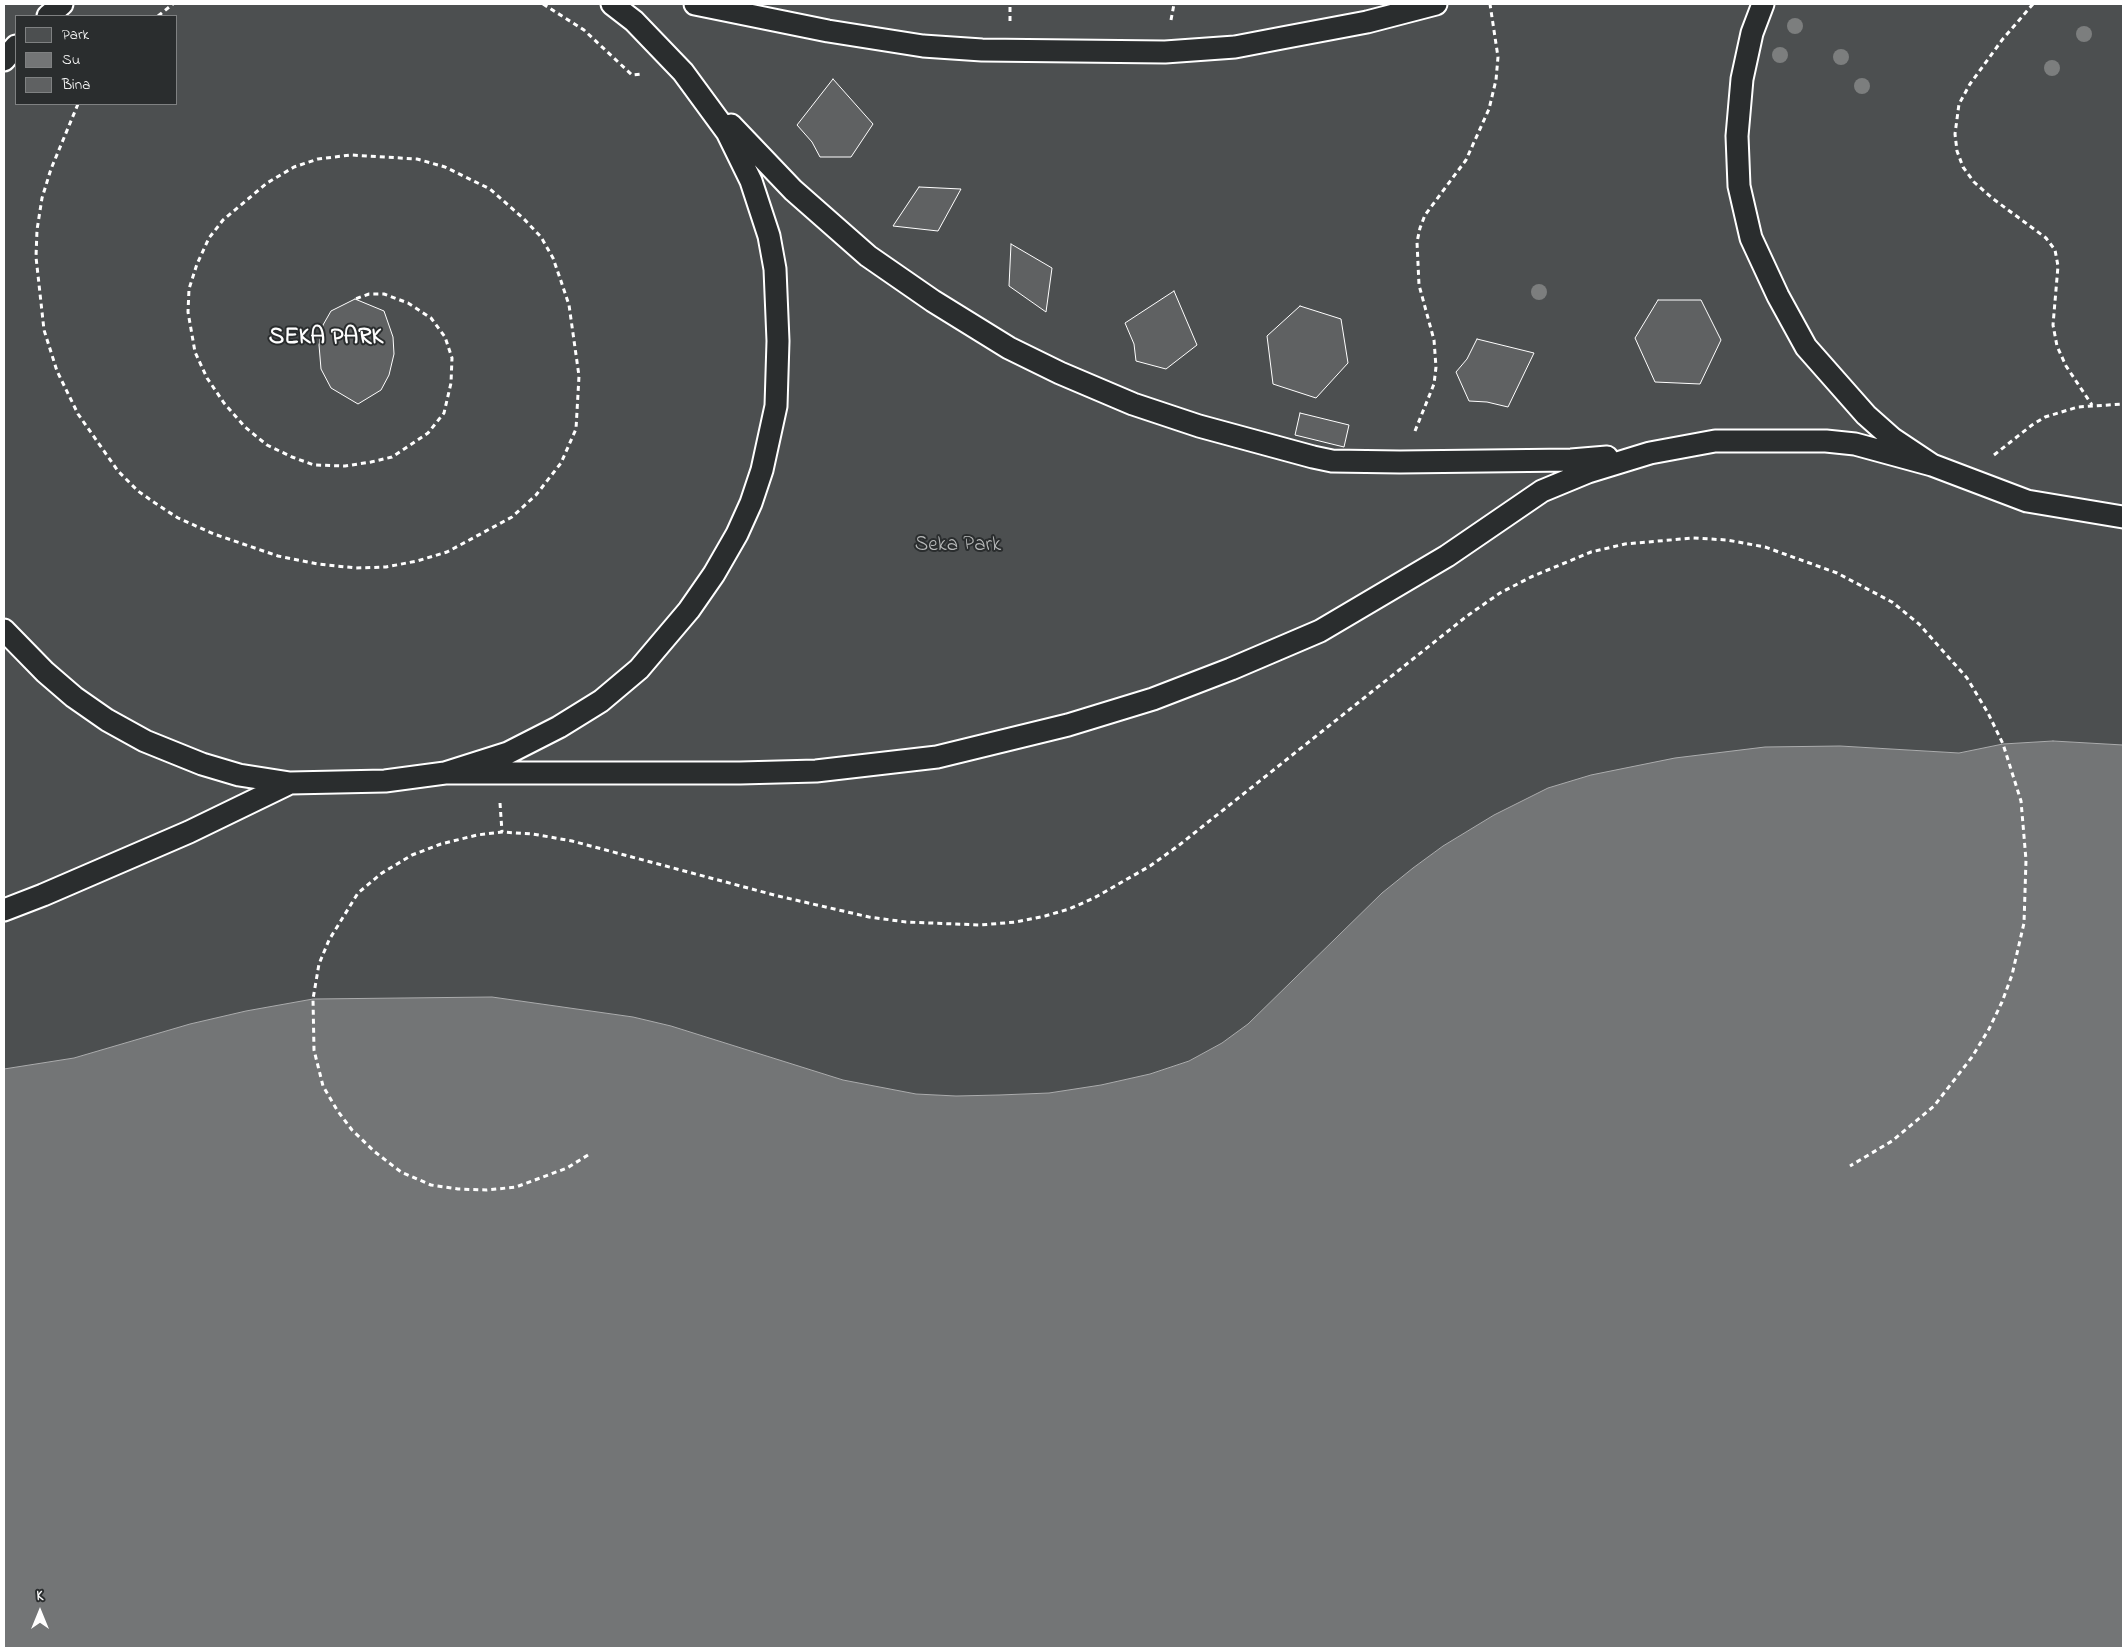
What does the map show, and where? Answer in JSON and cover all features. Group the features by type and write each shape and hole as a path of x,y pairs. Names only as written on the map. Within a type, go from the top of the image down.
{"street":[{"path":"49,15 62,4"},
{"path":"612,4 640,27 793,190 868,256 932,301 1009,348 1060,373 1132,404 1199,426 1313,457 1344,462 1571,460 1650,453 1715,441 1826,441 1854,444 1932,465 2027,502 2123,516"},
{"path":"695,4 828,31 922,46 982,50 1165,52 1235,46 1282,38 1367,22 1436,4"},
{"path":"1763,4 1752,33 1742,79 1737,136 1739,186 1751,238 1778,296 1806,347 1866,415 1893,439 1932,465"},
{"path":"4,60 15,47"},
{"path":"446,773 508,752 559,727 600,701 639,670 689,610 714,574 737,534 751,503 762,470 776,406 778,341 775,269 769,236 751,181 727,132 683,72"},
{"path":"4,630 45,672 107,720 145,740 202,764 239,774 290,783 385,782 446,773 740,773 816,771 878,765 937,757 1068,726 1153,699 1231,669 1320,631 1447,556 1542,491 1588,472 1650,453"},
{"path":"4,910 180,836 290,783"}],"path":[{"path":"159,15 173,4"},
{"path":"543,4 584,30 632,75 683,72"},
{"path":"1400,462 1424,411 1434,384 1436,367 1434,340 1419,285 1417,242 1425,215 1466,160 1490,109 1496,80 1498,57 1490,4"},
{"path":"2033,4 2002,40 1970,84 1959,104 1954,134 1957,151 1963,167 1974,182 1992,198 2046,238 2055,250 2058,266 2053,325 2057,346 2066,366 2092,405"},
{"path":"78,105 51,169 42,198 37,230 36,257 44,330 57,371 78,414 118,471 138,491 155,503 178,518 214,534 278,556 318,564 386,567 417,561 447,552 512,517 536,495 561,463 576,429 579,376 569,305 556,266 541,237 490,189 444,167 417,159 351,155 318,159 294,167 267,183 222,220 209,238 197,264 189,289 188,312 195,352 207,378 224,403 245,427 266,445 314,465 346,466 392,457 428,434 444,413 451,383 452,358 445,337 431,318 408,303 384,294 369,294 355,299"},
{"path":"1967,478 2016,437 2046,416 2092,405 2123,404"},
{"path":"588,1155 568,1168 516,1187 487,1190 458,1189 431,1185 400,1172 352,1130 337,1110 322,1086 314,1050 313,999 319,964 329,940 358,894 382,873 412,855 441,844 477,835 502,832 533,834 572,841 761,892 869,917 906,922 980,925 1016,922 1045,916 1069,909 1094,898 1150,866 1178,846 1452,628 1500,593 1540,573 1591,552 1625,544 1693,538 1727,540 1765,547 1837,572 1899,608 1919,624 1966,678 1988,713 2003,744 2021,801 2026,860 2024,923 2012,975 1990,1029 1972,1057 1934,1106 1892,1141 1850,1166"}],"green space":[{"name":"Seka Park","path":"4,4 2123,4 2123,745 2053,741 2003,744 1959,753 1840,746 1591,775 1548,788 1494,815 1443,846 1413,868 1382,893 1248,1024 1222,1043 1189,1061 1150,1074 1101,1085 1049,1093 956,1096 916,1094 843,1080 671,1026 633,1017 492,997 313,999 246,1011 190,1024 74,1058 4,1069"}],"water":[{"path":"2053,741 2123,745 2123,1648 4,1648 4,1069 74,1058 190,1024 246,1011 313,999 492,997 633,1017 671,1026 843,1080 916,1094 956,1096 1049,1093 1101,1085 1150,1074 1189,1061 1222,1043 1248,1024 1382,893 1413,868 1443,846 1494,815 1548,788 1591,775 1675,758 1765,747 1840,746 1959,753 2003,744"}],"building":[{"path":"833,79 873,124 851,157 820,157 812,142 797,125"},
{"path":"919,187 961,189 938,231 893,226"},
{"path":"1011,244 1052,268 1046,312 1009,286"},
{"path":"1174,291 1197,345 1166,369 1136,361 1134,344 1125,323"},
{"path":"355,299 384,311 393,337 394,354 389,375 381,390 358,404 331,388 321,369 319,345 323,325 331,311"},
{"path":"1658,300 1701,300 1721,340 1700,384 1655,382 1635,338"},
{"path":"1300,306 1341,319 1348,363 1316,398 1273,384 1267,336"},
{"path":"1477,339 1534,353 1508,407 1487,402 1469,401 1456,372 1467,359"},
{"path":"1300,413 1349,425 1344,447 1295,435"}],"district":[{"name":"SEKA PARK","path":"326,339"}]}
